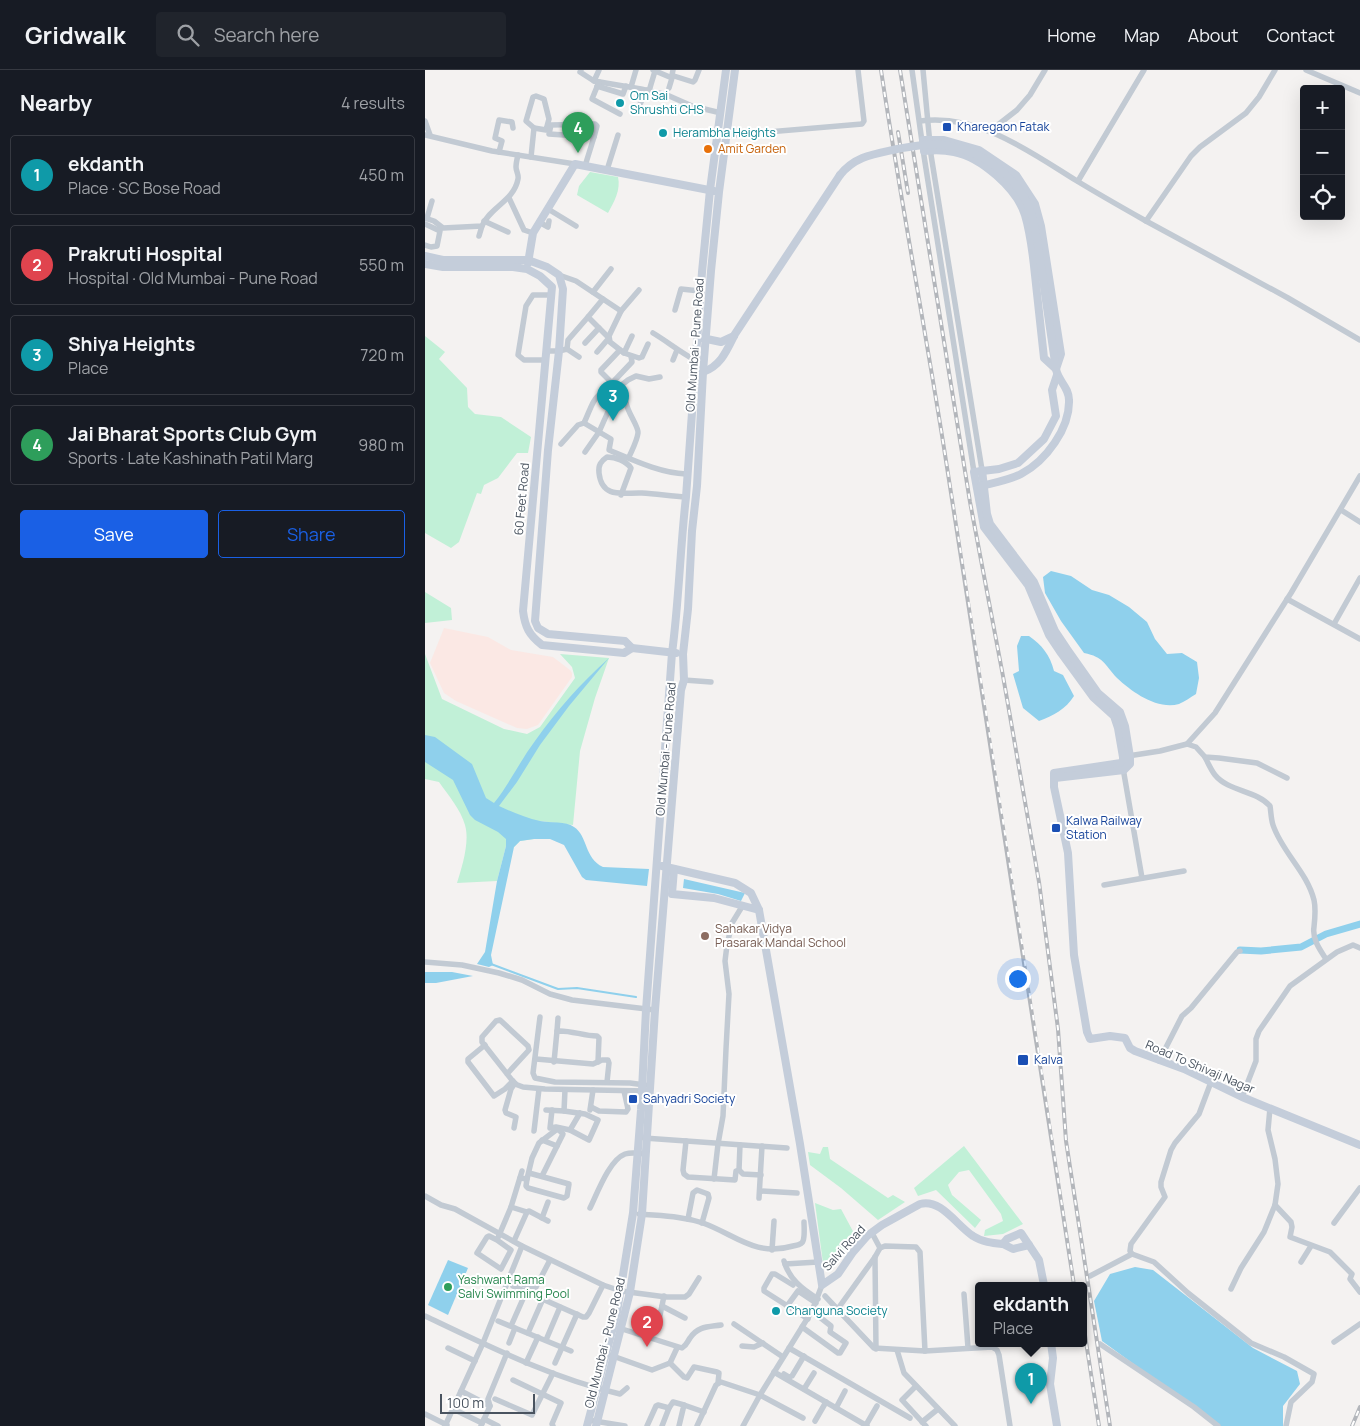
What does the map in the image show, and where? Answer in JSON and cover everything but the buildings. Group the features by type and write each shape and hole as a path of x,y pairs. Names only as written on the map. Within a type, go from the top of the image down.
{"street":[{"path":"580,70 597,83 648,91 692,106 721,113"},
{"path":"599,70 592,99 619,114"},
{"path":"629,87 636,70"},
{"path":"637,110 648,91 654,70 672,78 669,88"},
{"path":"672,70 672,75 693,82 699,70"},
{"name":"Old Mumbai - Pune Road","path":"588,1423 621,1290 643,1138 646,1010 678,605 700,291 710,190 726,70"},
{"name":"Old Mumbai - Pune Road","path":"645,1088 655,1010 681,690 684,680 683,654 697,486 703,372 719,192 735,70"},
{"path":"718,137 862,124 865,121 858,70"},
{"path":"913,70 920,121 930,140 931,150"},
{"path":"923,70 931,150 978,471 984,527 995,535 1028,585 1049,635 1061,653 1093,697 1114,716 1124,762 1142,878"},
{"path":"990,131 1017,110 1045,70"},
{"path":"1078,182 1145,70"},
{"path":"1146,221 1191,156 1200,147 1246,113 1259,97 1275,70"},
{"path":"1307,70 1360,94"},
{"path":"531,157 534,128 526,119 533,97 536,96 544,99 549,121 546,130 534,128"},
{"path":"499,152 502,142 495,138 499,120 513,122 513,128"},
{"path":"920,121 956,120 990,131 1033,153 1078,182 1146,221 1288,298 1360,340"},
{"path":"425,121 427,135 499,152 575,164 719,192"},
{"path":"585,166 594,137 595,124 550,126 550,135 594,137"},
{"path":"607,170 618,135"},
{"path":"930,140 961,143 979,150 1016,175 1035,204 1041,226 1061,354 1052,390 1056,416 1044,439 1018,463 999,469 978,471"},
{"path":"703,372 712,369 720,362 735,334 848,165 868,155 925,144 950,146 976,154 999,168 1018,188 1031,212 1037,240 1056,372"},
{"path":"931,150 956,152 991,171 1011,190 1025,213 1031,240 1044,358 1067,388 1069,399 1068,414 1057,439 1036,465 1020,475 980,486"},
{"path":"479,236 483,224 492,212 509,198 519,178 516,169 518,155"},
{"path":"527,269 533,233 575,164"},
{"path":"509,198 524,230 533,233"},
{"path":"426,220 432,201"},
{"path":"548,209 576,226"},
{"path":"426,220 434,221 443,228 483,224 508,232"},
{"path":"426,220 440,231 438,244 437,246 428,246 426,259"},
{"path":"539,222 548,227 549,222"},
{"path":"426,259 528,260 576,281 621,311"},
{"path":"426,259 443,267 527,269 547,281 552,287 551,295 533,295 526,306 518,355 524,360 546,360"},
{"path":"593,292 611,269"},
{"name":"60 Feet Road","path":"559,275 563,289 559,351 549,438 535,617 538,628 548,634 625,641 632,648"},
{"path":"675,310 681,289 700,291"},
{"path":"597,352 609,338 621,311 639,290"},
{"name":"60 Feet Road","path":"551,295 524,617 525,627 532,637 542,645 623,653 632,648 683,654"},
{"path":"567,349 567,340 603,299"},
{"path":"588,317 609,338 610,342 631,356 642,357 648,344"},
{"path":"585,343 599,328"},
{"path":"653,333 695,360"},
{"path":"697,338 721,342 735,334"},
{"path":"631,356 632,362 613,382 601,372 622,351 632,336"},
{"path":"546,351 567,349 579,357"},
{"path":"673,360 677,350"},
{"path":"585,452 599,432 619,387 627,380 636,376 649,379 660,377"},
{"path":"561,444 578,425 584,423 600,393 605,392 626,402 627,409 637,428 638,434 629,458"},
{"path":"584,423 611,439 609,450 674,473 686,474"},
{"path":"539,436 549,438"},
{"path":"621,495 630,466 621,460 607,457 602,460 598,470 601,482 611,492 621,495 638,493 686,497"},
{"path":"1187,744 1215,713 1287,600 1360,476"},
{"path":"1341,510 1360,522"},
{"path":"682,530 692,531"},
{"path":"1334,624 1360,578"},
{"path":"1287,600 1360,639"},
{"path":"524,617 535,617"},
{"path":"684,680 711,682"},
{"path":"1124,762 1187,744 1196,747 1205,757 1214,774 1223,782 1261,799 1270,806 1272,824 1278,838 1309,886 1315,901 1314,934 1318,947 1327,959"},
{"path":"1205,757 1257,763 1287,778"},
{"name":"Road To Shivaji Nagar","path":"1124,762 1054,776 1054,786 1067,853 1074,956 1087,1032 1090,1039 1110,1036 1125,1038 1135,1051 1183,1069 1242,1097 1360,1146"},
{"path":"657,866 666,866 743,886 751,893 759,910 800,1144 822,1285"},
{"path":"672,894 674,869"},
{"path":"1104,885 1184,871"},
{"path":"664,902 672,894 714,898 759,910"},
{"path":"715,1178 723,1116 729,1001 725,961 732,923 743,905"},
{"path":"1242,1097 1256,1061 1256,1039 1259,1031 1290,986 1327,959 1350,946 1360,948"},
{"path":"1159,1061 1182,1016 1191,1008 1221,969 1237,952 1241,951"},
{"path":"425,962 499,973 522,980 550,994 572,1000 655,1010"},
{"path":"540,1017 533,1073 535,1078 555,1082 607,1082 645,1088"},
{"path":"555,1062 558,1018"},
{"path":"507,1074 529,1050 528,1046 500,1020 496,1021 482,1037 482,1042 507,1074 514,1082 523,1088 625,1091 645,1088"},
{"path":"557,1031 571,1031 587,1036 597,1036 599,1038 598,1062"},
{"path":"485,1045 467,1062 494,1096 514,1082"},
{"path":"536,1059 593,1064 608,1060 607,1082"},
{"path":"479,1077 485,1073"},
{"path":"514,1082 505,1110 506,1113 516,1117 514,1128"},
{"path":"1132,1254 1130,1251 1131,1244 1165,1197 1161,1182 1171,1150 1199,1114 1211,1082"},
{"path":"539,1089 544,1110 550,1128 556,1127 570,1130 589,1140 598,1122 598,1120 587,1114 544,1110"},
{"path":"564,1111 565,1090"},
{"path":"587,1114 591,1107 593,1090"},
{"path":"591,1107 599,1111 626,1112 628,1109 625,1091"},
{"path":"1231,1289 1241,1268 1267,1227 1275,1205 1277,1184 1275,1159 1268,1130 1270,1108"},
{"path":"534,1131 544,1110"},
{"path":"570,1130 580,1113"},
{"path":"498,1237 539,1143 556,1130 559,1130 563,1133 542,1176"},
{"path":"643,1138 787,1148"},
{"path":"542,1140 557,1146"},
{"path":"686,1141 683,1170 684,1174 688,1177 734,1180 736,1172 739,1170 740,1145"},
{"path":"759,1198 762,1146"},
{"path":"590,1208 608,1172 618,1158 627,1154 641,1154"},
{"name":"Old Mumbai - Pune Road","path":"597,1424 622,1329 637,1250 642,1214 641,1154"},
{"path":"739,1170 743,1174 761,1175"},
{"path":"525,1175 542,1176 569,1184 567,1197 528,1188 525,1175"},
{"path":"1334,1222 1360,1188"},
{"path":"688,1219 693,1193 697,1190 704,1191 708,1194 709,1198 703,1223"},
{"path":"759,1191 797,1194"},
{"path":"425,1196 441,1205 455,1209 498,1237 511,1250 501,1268"},
{"path":"511,1207 529,1211 545,1219 548,1202"},
{"name":"Salvi Road","path":"743,1426 783,1357 808,1319 822,1285 838,1274 853,1252 872,1233 897,1217 925,1202 937,1206 973,1237 987,1242 1003,1244 1013,1249 1029,1245"},
{"path":"1275,1205 1291,1222 1292,1227 1289,1237 1330,1252 1337,1257 1351,1274 1350,1279 1360,1292"},
{"path":"514,1241 527,1212"},
{"path":"633,1213 673,1216 703,1223 743,1243 765,1250 782,1249 802,1243 804,1222"},
{"path":"772,1250 774,1222"},
{"path":"872,1233 880,1248"},
{"path":"1003,1244 1007,1239 1021,1233 1039,1260 1043,1282"},
{"path":"550,1260 535,1289 511,1277 501,1268 477,1254 487,1236 498,1237 514,1241 603,1286 630,1292 665,1296 687,1296 699,1278"},
{"path":"425,1414 447,1425 511,1277 522,1246"},
{"path":"837,1310 880,1248 885,1246 913,1246 920,1252 925,1351"},
{"path":"1301,1262 1311,1246"},
{"path":"628,1249 637,1250"},
{"path":"1090,1276 1132,1254 1154,1262 1188,1293 1251,1343 1284,1357 1315,1374 1312,1382 1291,1402 1286,1426"},
{"path":"875,1257 877,1349"},
{"path":"817,1301 795,1281 784,1262 818,1262"},
{"path":"793,1285 772,1274 764,1291 808,1319"},
{"path":"513,1286 587,1317 603,1286"},
{"path":"787,1306 798,1291 817,1301"},
{"path":"509,1343 526,1292"},
{"path":"964,1294 968,1348"},
{"path":"659,1320 665,1296"},
{"path":"825,1296 871,1346 877,1349 925,1351 992,1347 997,1350 1010,1426"},
{"path":"528,1333 543,1299"},
{"path":"662,1306 685,1318"},
{"path":"546,1340 560,1307"},
{"path":"803,1327 838,1353 846,1345 846,1343 830,1332 831,1326 812,1311"},
{"path":"555,1363 577,1314"},
{"path":"425,1316 526,1363 595,1389 620,1394 627,1388"},
{"path":"498,1321 571,1351"},
{"path":"734,1324 783,1357"},
{"path":"1334,1342 1360,1324"},
{"path":"613,1327 682,1348 686,1346 691,1336 700,1328 721,1325"},
{"path":"526,1363 538,1337"},
{"path":"742,1346 749,1348 763,1343"},
{"path":"1100,1344 1194,1407 1218,1426"},
{"path":"1052,1347 1053,1358 1051,1384 1057,1426"},
{"path":"448,1348 475,1360"},
{"path":"606,1354 651,1370 670,1363 677,1348"},
{"path":"789,1348 910,1418"},
{"path":"897,1350 904,1373 955,1426"},
{"path":"482,1422 490,1406 507,1353"},
{"path":"775,1371 791,1377 804,1356"},
{"path":"670,1363 687,1378 694,1367 719,1373 718,1383 710,1395 697,1426"},
{"path":"775,1371 867,1426 877,1406"},
{"path":"492,1399 531,1415 553,1373"},
{"path":"804,1389 814,1373"},
{"path":"513,1380 561,1402 552,1424 553,1426"},
{"path":"718,1383 726,1383 760,1395 803,1418"},
{"path":"916,1386 902,1400 924,1424 938,1408"},
{"path":"461,1391 490,1406"},
{"path":"836,1408 845,1392"},
{"path":"492,1399 524,1416"},
{"path":"662,1426 673,1402 704,1412"},
{"path":"815,1421 826,1402"},
{"path":"679,1426 684,1405"},
{"path":"647,1426 656,1406 669,1408"},
{"path":"453,1409 482,1422 498,1426"},
{"path":"588,1423 625,1426"}],"shaded area":[{"path":"444,628 488,637 511,650 553,657 570,670 572,677 538,725 527,729 517,728 456,701 444,693 430,663"}],"green space":[{"path":"590,172 618,177 618,191 608,213 577,195 579,186"},
{"path":"425,336 445,352 439,359 467,388 468,407 475,414 501,417 531,437 528,453 517,453 498,478 484,485 481,494 477,493 459,542 451,548 425,533"},
{"path":"425,592 451,608 452,620 425,623"},
{"path":"425,654 442,699 504,729 527,734 540,727 575,678 572,667 560,654 609,658 580,751 573,825 540,821 534,839 520,841 514,847 506,846 497,881 457,883 466,847 465,825 457,808 439,782 425,779"},
{"path":"964,1146 1023,1224 1003,1234 984,1236 985,1230 1003,1221 1001,1214 969,1170 959,1172 948,1185 952,1195 981,1220 975,1228 936,1190 918,1196 914,1188"},
{"path":"823,1147 828,1147 830,1159 888,1198 893,1195 905,1202 878,1220 841,1188 810,1165 808,1152 820,1154"},
{"path":"815,1203 833,1210 841,1209 855,1235 830,1268 823,1263"}],"water":[{"path":"1051,571 1071,576 1092,590 1109,595 1129,607 1147,622 1155,639 1167,654 1182,653 1197,662 1199,678 1196,694 1179,704 1171,705 1154,702 1137,694 1123,683 1100,659 1084,653 1061,621 1045,593 1043,577"},
{"path":"1021,636 1029,636 1042,647 1048,655 1054,671 1063,675 1074,696 1059,711 1039,721 1023,708 1013,674 1019,671 1017,646"},
{"path":"609,658 569,706 540,745 517,782 499,806 535,820 571,825 582,836 592,858 603,867 649,869 647,886 586,880 582,877 564,845 550,839 520,841 514,847 491,955 493,965 489,967 477,964 485,952 506,839 498,832 475,820 470,815 453,780 425,762 425,735 435,737 472,764 486,798 494,803 552,718 579,687"},
{"path":"684,879 745,893 741,901 718,894 683,888"},
{"path":"425,972 452,972 473,976 436,983 425,983"},
{"name":"Yashwant Rama Salvi Swimming Pool","path":"448,1260 468,1268 448,1315 428,1305"},
{"path":"1135,1267 1153,1270 1253,1348 1297,1371 1300,1384 1283,1406 1283,1426 1219,1426 1102,1341 1094,1301 1110,1274"}],"waterway":[{"path":"1240,950 1261,951 1301,947 1326,934 1360,924"},
{"path":"491,964 558,989 577,988 636,997"}],"railway":[{"path":"881,70 961,553 1074,1282"},
{"path":"900,70 970,502 1039,882 1058,1029 1066,1141 1110,1426"},
{"path":"898,132 908,193"},
{"path":"1087,1347 1099,1426"},
{"path":"1352,1426 1360,1407"}],"place":[{"name":"Om Sai Shrushti CHS","path":"620,103"},
{"name":"Kharegaon Fatak","path":"947,127"},
{"name":"Herambha Heights","path":"663,133"},
{"name":"Amit Garden","path":"708,149"},
{"name":"Jai Bharat Sports Club Gym","path":"578,153"},
{"name":"Shiya Heights","path":"613,421"},
{"name":"Kalwa Railway Station","path":"1056,828"},
{"name":"Sahakar Vidya Prasarak Mandal School","path":"705,936"},
{"name":"Kalva","path":"1023,1060"},
{"name":"Sahyadri Society","path":"633,1099"},
{"name":"Yashwant Rama Salvi Swimming Pool","path":"448,1287"},
{"name":"Changuna Society","path":"776,1311"},
{"name":"Prakruti Hospital","path":"647,1347"},
{"name":"ekdanth","path":"1031,1404"}]}
